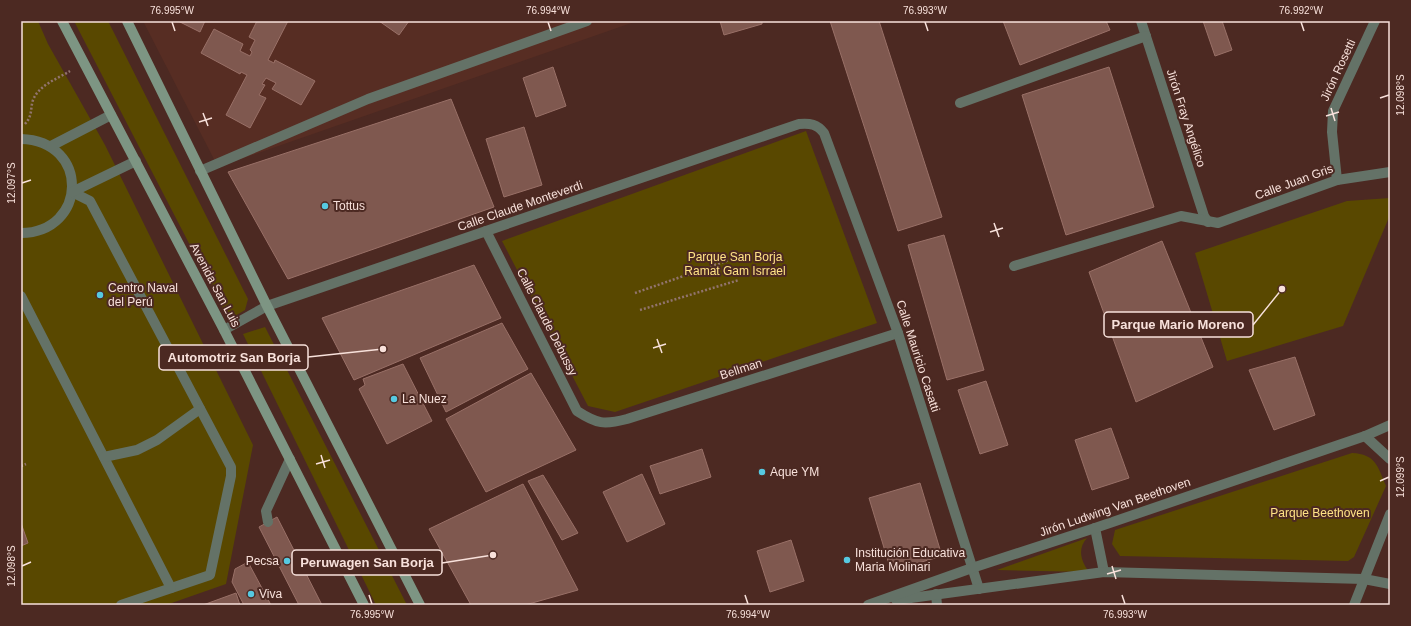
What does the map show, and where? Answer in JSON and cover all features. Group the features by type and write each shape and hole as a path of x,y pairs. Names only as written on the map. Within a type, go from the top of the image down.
{"main road":[{"name":"Avenida San Luis","path":"62,21 224,330 364,605"},
{"path":"127,21 267,306 420,605"}],"street":[{"path":"200,171 368,99 587,21"},
{"name":"Jirón Fray Angélico","path":"1141,21 1204,216 1208,222"},
{"name":"Jirón Rosetti","path":"1337,180 1332,132 1333,111 1375,21"},
{"path":"960,102 1146,36"},
{"path":"51,146 111,115"},
{"name":"Calle Claude Monteverdi","path":"224,330 267,306 799,124 807,123 819,126 824,134"},
{"name":"Calle Mauricio Casatti","path":"824,134 898,333 979,589"},
{"path":"21,139 37,140 51,146 61,155 68,166 72,179 72,192 68,206 59,219 48,228 33,233 21,233"},
{"path":"72,192 136,161"},
{"name":"Calle Juan Gris","path":"1014,266 1181,216 1218,224 1337,180 1390,172"},
{"path":"72,192 90,201 231,467 231,476 210,575 121,605"},
{"name":"Calle Claude Debussy","path":"486,231 577,412 590,420"},
{"path":"21,296 172,588"},
{"name":"Bellman","path":"590,420 608,424 627,419 898,333"},
{"path":"104,457 137,450 158,440 200,409"},
{"name":"Jirón Ludwing Van Beethoven","path":"871,604 972,568 1095,528 1365,436 1390,425"},
{"path":"1365,436 1390,460"},
{"path":"268,522 266,511 290,459"},
{"path":"1354,605 1390,514"},
{"path":"1095,528 1104,572"},
{"name":"Jirón Ludwing Van Beethoven","path":"871,604 1104,572 1364,579 1390,584"},
{"path":"936,594 937,605"}],"path":[{"path":"22,128 29,119 33,101 38,92 44,86 84,64"},
{"path":"635,293 732,259"},
{"path":"640,310 739,280"},
{"path":"21,466 26,464"}],"shaded area":[{"path":"143,21 637,21 218,167"}],"green space":[{"name":"Centro Naval del Perú","path":"21,21 38,21 48,44 105,145 253,445 226,584 166,605 21,605"},
{"path":"74,21 108,21 248,299 245,310 235,316 224,311"},
{"name":"Parque San Borja Ramat Gam Isrrael","path":"806,131 877,323 615,412 588,406 502,241"},
{"path":"1390,198 1390,215 1343,326 1227,361 1195,253 1347,201"},
{"path":"265,327 407,605 376,605 243,334"},
{"name":"Parque Beethoven","path":"1352,453 1360,454 1371,459 1378,467 1386,486 1354,557 1348,561 1120,556 1112,544 1115,530"},
{"path":"1087,538 1082,546 1081,555 1089,572 997,570"}],"building":[{"path":"178,21 205,21 200,32"},
{"path":"257,21 288,21 268,60 274,63 275,60 315,81 301,105 272,89 276,83 266,78 262,84 265,85 259,95 266,98 250,128 226,115 247,75 241,72 240,74 201,53 214,29 243,44 240,51 250,56 252,52 250,50 255,40 249,37"},
{"path":"379,21 409,21 399,35"},
{"path":"720,21 762,21 762,24 724,35"},
{"path":"830,21 879,21 942,217 898,231"},
{"path":"1003,21 1106,21 1110,30 1020,65"},
{"path":"1203,21 1222,21 1232,50 1215,56"},
{"path":"553,67 566,106 536,117 523,78"},
{"path":"1109,67 1154,207 1066,235 1022,95"},
{"path":"451,99 494,207 288,279 228,172"},
{"path":"524,127 542,185 504,197 486,139"},
{"path":"944,235 984,370 947,380 908,245"},
{"path":"1162,241 1213,367 1136,402 1089,272"},
{"path":"474,265 501,318 354,380 322,318"},
{"path":"502,323 528,369 446,412 420,358"},
{"path":"1295,357 1315,415 1274,430 1249,370"},
{"path":"403,364 432,421 387,444 359,389 365,385 363,379"},
{"path":"531,373 576,450 486,492 446,419"},
{"path":"986,381 1008,445 980,454 958,390"},
{"path":"1111,428 1129,478 1092,490 1075,440"},
{"path":"702,449 711,477 660,494 650,466"},
{"path":"642,474 665,524 627,542 603,492"},
{"path":"543,475 578,533 562,540 528,481"},
{"path":"920,483 942,556 891,571 869,498"},
{"path":"523,484 578,590 525,605 471,605 429,529"},
{"path":"277,517 322,605 299,605 259,527"},
{"path":"21,523 28,543 21,546"},
{"path":"791,540 804,581 770,592 757,551"},
{"name":"Viva","path":"248,562 271,605 244,605 232,582 235,569"},
{"path":"236,593 240,605 203,605"}],"place":[{"name":"Tottus","path":"325,206"},
{"name":"Parque Mario Moreno","path":"1282,289"},
{"name":"Centro Naval del Perú","path":"100,295"},
{"name":"Automotriz San Borja","path":"383,349"},
{"name":"La Nuez","path":"394,399"},
{"name":"Aque YM","path":"762,472"},
{"name":"Peruwagen San Borja","path":"493,555"},
{"name":"Institución Educativa Maria Molinari","path":"847,560"},
{"name":"Pecsa","path":"287,561"},
{"name":"Viva","path":"251,594"}]}
